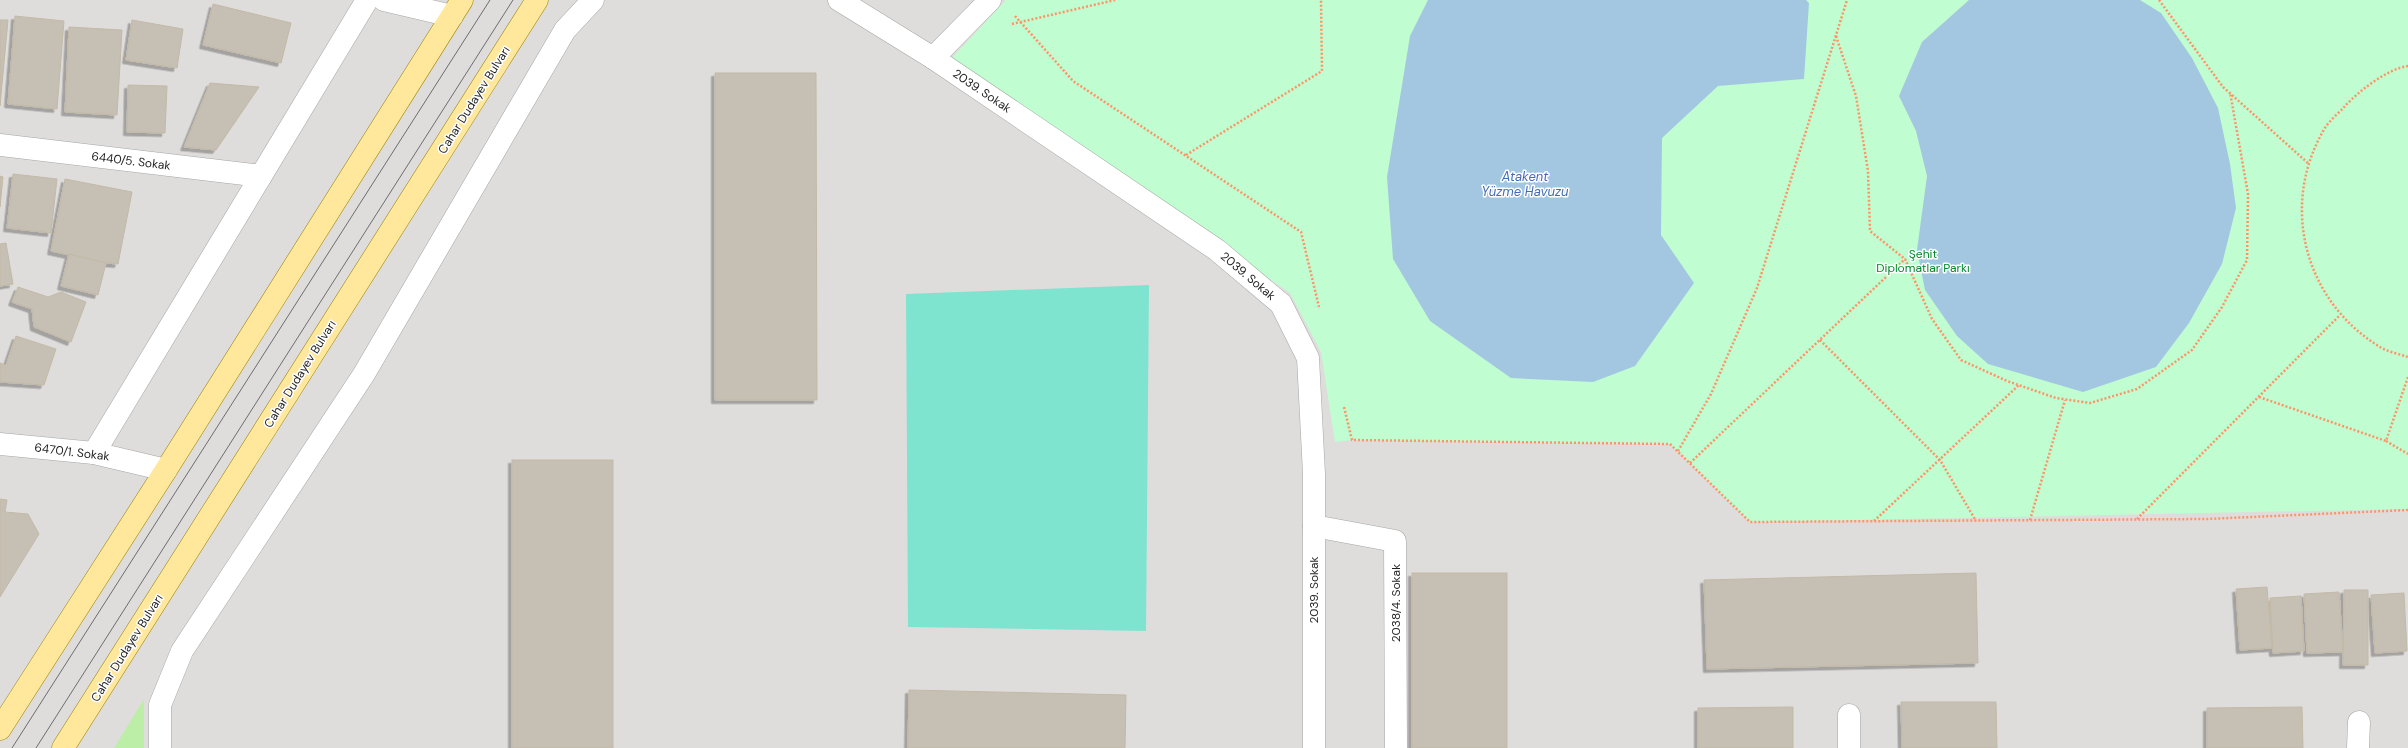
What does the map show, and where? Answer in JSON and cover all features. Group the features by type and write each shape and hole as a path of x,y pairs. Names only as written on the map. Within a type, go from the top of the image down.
{"main road":[{"name":"Cahar Dudayev Bulvarı","path":"63,748 537,0"},
{"path":"0,729 166,470 457,8"}],"street":[{"path":"94,453 367,0"},
{"path":"384,0 457,8"},
{"path":"160,748 160,705 182,651 364,374 565,30 593,0"},
{"name":"2039. Sokak","path":"839,0 933,58 1217,250 1281,304 1308,358 1314,474 1314,748"},
{"path":"933,58 990,0"},
{"name":"6440/5. Sokak","path":"0,145 261,176"},
{"name":"6470/1. Sokak","path":"0,444 94,453 166,470"},
{"name":"2038/4. Sokak","path":"1314,526 1396,541 1396,748"},
{"path":"1849,715 1849,748"},
{"path":"2358,748 2359,722"}],"path":[{"path":"962,28 1021,23 1115,0"},
{"path":"1185,155 1322,71 1321,0"},
{"path":"1678,451 1712,394 1757,288 1847,0"},
{"path":"2159,0 2223,87 2309,164"},
{"path":"1011,12 1073,81 1301,232 1320,309"},
{"path":"1836,36 1856,96 1868,171 1870,231 1905,259 1932,319 1962,360 2019,385 2065,400 2090,403 2137,389 2192,350 2222,307 2247,260 2248,194 2230,92"},
{"path":"2408,66 2359,91 2325,127 2305,173 2301,223 2312,272 2340,315 2380,347 2408,357"},
{"path":"1690,463 1905,259"},
{"path":"2136,519 2340,315"},
{"path":"1820,340 1940,460 1976,521"},
{"path":"2386,441 2408,377"},
{"path":"1874,521 2019,385"},
{"path":"2259,397 2386,441 2408,454"},
{"path":"2030,520 2065,400"},
{"path":"1342,402 1352,440 1670,444 1750,522 2207,519 2408,510"}],"shaded area":[{"path":"0,0 2408,0 2408,748 0,748"},
{"path":"1149,285 1146,631 908,627 906,294"}],"green space":[{"name":"Şehit Diplomatlar Parkı","path":"1006,0 2408,0 2408,509 1750,522 1670,444 1352,440 1335,442 1321,352 1290,293 950,60"},
{"path":"144,699 144,748 114,748"}],"water":[{"name":"Atakent Yüzme Havuzu","path":"1428,0 1806,0 1809,3 1804,79 1718,86 1662,138 1661,235 1694,283 1635,366 1593,382 1511,378 1430,321 1393,259 1387,177 1410,36"},
{"path":"1969,0 2140,0 2161,13 2192,58 2218,108 2230,164 2236,208 2222,264 2189,323 2156,367 2083,392 1988,364 1957,336 1925,290 1917,250 1927,176 1916,131 1899,96 1922,42"}],"building":[{"path":"213,4 291,23 281,63 203,45"},
{"path":"15,16 64,21 57,109 8,104"},
{"path":"0,20 8,20 0,106"},
{"path":"132,20 183,29 177,68 126,60"},
{"path":"69,27 122,30 117,115 65,112"},
{"path":"715,73 816,73 817,400 715,400"},
{"path":"210,83 259,87 216,150 184,147"},
{"path":"128,85 167,86 165,133 127,132"},
{"path":"13,174 57,179 51,233 7,228"},
{"path":"0,176 3,177 0,207"},
{"path":"65,179 132,192 118,264 106,263 51,251"},
{"path":"6,243 13,284 0,286 0,244"},
{"path":"69,254 106,263 98,295 61,286"},
{"path":"18,287 48,297 61,292 86,302 71,342 34,327 32,309 12,302"},
{"path":"16,336 56,349 44,385 0,382 0,363 6,365"},
{"path":"512,460 613,460 613,748 512,748"},
{"path":"0,499 7,500 5,512 28,514 39,534 0,597"},
{"path":"1412,573 1507,573 1507,748 1412,748"},
{"path":"1976,573 1978,663 1707,669 1704,580"},
{"path":"2267,587 2272,648 2240,650 2236,589"},
{"path":"2344,590 2368,590 2368,665 2343,665"},
{"path":"2339,592 2343,652 2307,653 2304,594"},
{"path":"2404,593 2407,651 2375,653 2371,595"},
{"path":"2301,596 2304,651 2273,653 2270,598"},
{"path":"909,690 1126,695 1125,748 908,748"},
{"path":"1901,702 1996,702 1997,748 1902,748"},
{"path":"1793,707 1793,748 1698,748 1698,708"},
{"path":"2302,707 2303,748 2207,748 2207,708"}],"tram line":[{"path":"12,748 490,0"},
{"path":"36,748 513,0"}]}
